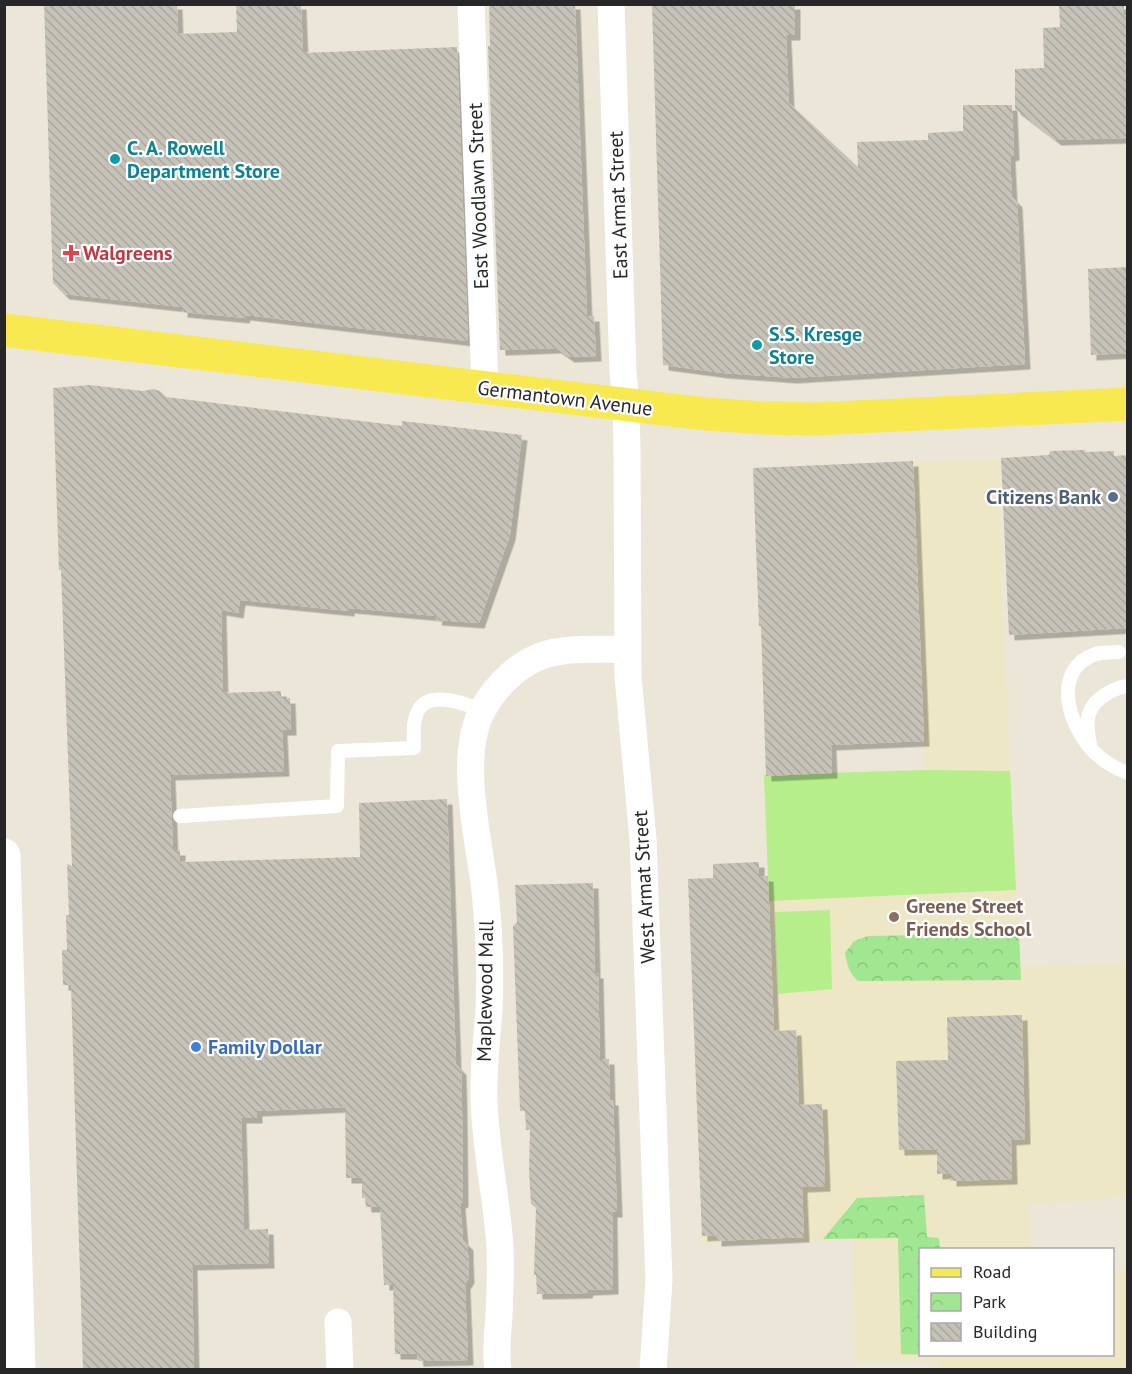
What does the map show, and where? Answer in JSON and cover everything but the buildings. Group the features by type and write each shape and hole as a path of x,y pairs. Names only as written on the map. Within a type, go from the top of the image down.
{"main road":[{"name":"Germantown Avenue","path":"4,330 626,405 764,418 815,419 1128,404"}],"street":[{"name":"East Woodlawn Street","path":"471,4 485,388"},
{"name":"East Armat Street","path":"612,4 622,348 626,405"},
{"name":"West Armat Street","path":"626,405 630,702 643,839 660,1280 653,1370"},
{"name":"Maplewood Mall","path":"498,1370 500,1248 488,1154 484,1097 489,1009 489,927 470,772 471,747 475,728 493,694 504,680 531,661 547,654 564,651 628,649"},
{"path":"4,855 7,1018 20,1370"},
{"path":"338,1322 340,1370"}],"lane":[{"path":"1119,652 1096,654 1078,664 1070,676 1067,695 1070,712 1091,749 1113,767 1128,773"},
{"path":"1091,749 1088,731 1089,712 1101,698 1115,688 1128,686"},
{"path":"180,816 337,806 338,751 414,748 418,709 425,703 439,699 453,700 483,710"}],"shaded area":[{"name":"Greene Street Friends School","path":"999,460 1003,623 1020,967 1127,963 1127,1197 1030,1204 1029,1248 919,1248 919,1356 1114,1356 1114,1271 1127,1270 1127,1369 941,1370 940,1361 855,1362 853,1239 702,1243 694,1034 774,1030 764,775 925,770 913,461"}],"green space":[{"path":"925,770 1010,771 1016,890 769,901 764,775"},
{"path":"830,910 832,989 778,994 775,912"},
{"path":"1019,933 1021,980 858,981 852,975 845,953 854,941 868,936"},
{"path":"924,1195 927,1237 939,1238 940,1248 919,1248 919,1354 901,1354 898,1238 823,1239 857,1198"}],"place":[{"name":"C. A. Rowell Department Store","path":"115,159"},
{"name":"Walgreens","path":"71,253"},
{"name":"S.S. Kresge Store","path":"757,345"},
{"name":"Citizens Bank","path":"1113,497"},
{"name":"Greene Street Friends School","path":"894,917"},
{"name":"Family Dollar","path":"196,1047"}]}
